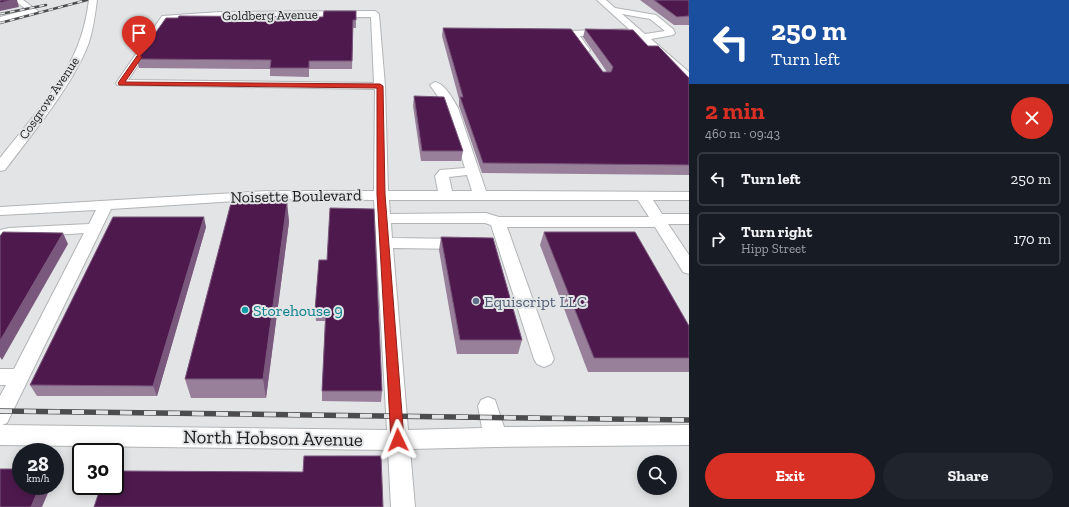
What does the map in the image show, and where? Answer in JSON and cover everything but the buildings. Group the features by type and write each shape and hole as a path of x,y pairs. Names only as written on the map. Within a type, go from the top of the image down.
{"street":[{"path":"0,20 34,11 18,0"},
{"name":"Cosgrove Avenue","path":"0,167 50,100 78,55 90,20 93,0"},
{"path":"601,0 689,77"},
{"path":"591,58 574,33 640,34 659,36 670,33 670,31 653,17 613,10"},
{"name":"Goldberg Avenue","path":"330,11 375,14 380,86 121,83 165,18 330,11"},
{"path":"675,65 689,64"},
{"path":"435,85 445,96 452,108 480,195"},
{"path":"380,86 382,218 403,507"},
{"path":"446,194 442,176 445,173 472,171"},
{"name":"Noisette Boulevard","path":"0,211 267,195 446,194 689,196"},
{"path":"642,195 689,268"},
{"path":"0,417 106,204"},
{"path":"382,218 486,218 498,222 689,219"},
{"path":"498,222 491,245 544,359"},
{"path":"0,235 9,233 94,228"},
{"path":"384,243 491,245"},
{"path":"673,243 689,244"},
{"path":"0,377 20,377"},
{"path":"488,406 495,437"},
{"name":"North Hobson Avenue","path":"0,435 398,440 495,437 689,435"}],"railway":[{"path":"0,23 87,0"},
{"path":"0,14 46,5"},
{"path":"0,411 689,420"}],"place":[{"name":"Equiscript LLC","path":"476,301"},
{"name":"Storehouse 9","path":"245,310"}],"route":[{"path":"139,57 121,83 380,86 381,194 398,440"}]}
